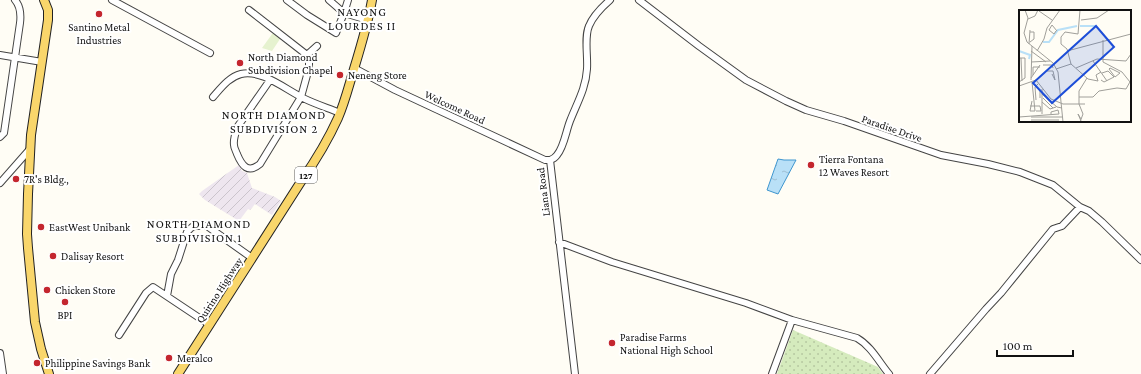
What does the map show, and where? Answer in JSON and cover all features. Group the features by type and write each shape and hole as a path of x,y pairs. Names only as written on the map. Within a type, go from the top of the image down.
{"main road":[{"name":"Quirino Highway","path":"178,374 322,150 340,113 368,20 372,0"},
{"path":"46,1 48,20 30,149 28,248 35,322 39,342 49,374"}],"street":[{"path":"1,133 15,57 21,14 19,4 15,0"},
{"path":"112,0 210,54"},
{"path":"287,0 307,15 336,33 348,0"},
{"path":"329,0 344,13 368,20"},
{"name":"Liana Road","path":"575,374 550,160 558,155 570,121 585,86 588,69 587,34 589,25 604,5 610,0"},
{"name":"Paradise Drive","path":"639,0 746,80 806,110 844,121 941,155 988,164 1053,184 1080,207 1089,211 1102,222 1141,260"},
{"path":"249,10 308,55 309,61 309,68 301,97 260,164 255,168 250,169 244,167 240,162 233,144 234,134 270,80"},
{"path":"308,55 317,46"},
{"path":"0,55 42,62"},
{"name":"Welcome Road","path":"354,68 395,90 545,160 550,160"},
{"path":"213,97 229,80 240,74 253,73 270,80 301,97 340,113"},
{"path":"0,183 30,149"},
{"path":"930,374 1001,293 1053,229 1062,226 1080,207"},
{"path":"167,296 171,274 178,260 186,234 192,227 207,226 252,258"},
{"path":"559,242 612,262 746,303 792,320 857,338 867,346 889,374"},
{"path":"120,335 146,294 153,287 210,325"},
{"path":"772,374 792,320"},
{"path":"0,353 3,374"}],"shaded area":[{"path":"239,165 242,171 247,173 252,188 281,201 272,215 255,204 250,210 248,209 239,221 205,200 199,194"}],"green space":[{"path":"275,30 282,36 272,51 262,48"},
{"path":"793,330 878,367 883,374 777,374"}],"water":[{"path":"778,159 796,160 778,194 767,190"}],"place":[{"name":"Santino Metal Industries","path":"99,14"},
{"name":"North Diamond Subdivision Chapel","path":"240,63"},
{"name":"Neneng Store","path":"340,75"},
{"name":"Tierra Fontana 12 Waves Resort","path":"811,165"},
{"name":"7R's Bldg.,","path":"16,179"},
{"name":"EastWest Unibank","path":"41,227"},
{"name":"Dalisay Resort","path":"53,256"},
{"name":"Chicken Store","path":"47,290"},
{"name":"BPI","path":"65,302"},
{"name":"Paradise Farms National High School","path":"612,343"},
{"name":"Meralco","path":"169,358"},
{"name":"Philippine Savings Bank","path":"37,363"}],"district":[{"name":"NAYONG LOURDES II","path":"362,19"},
{"name":"NORTH DIAMOND SUBDIVISION 2","path":"274,122"},
{"name":"NORTH DIAMOND SUBDIVISION 1","path":"199,231"}]}
